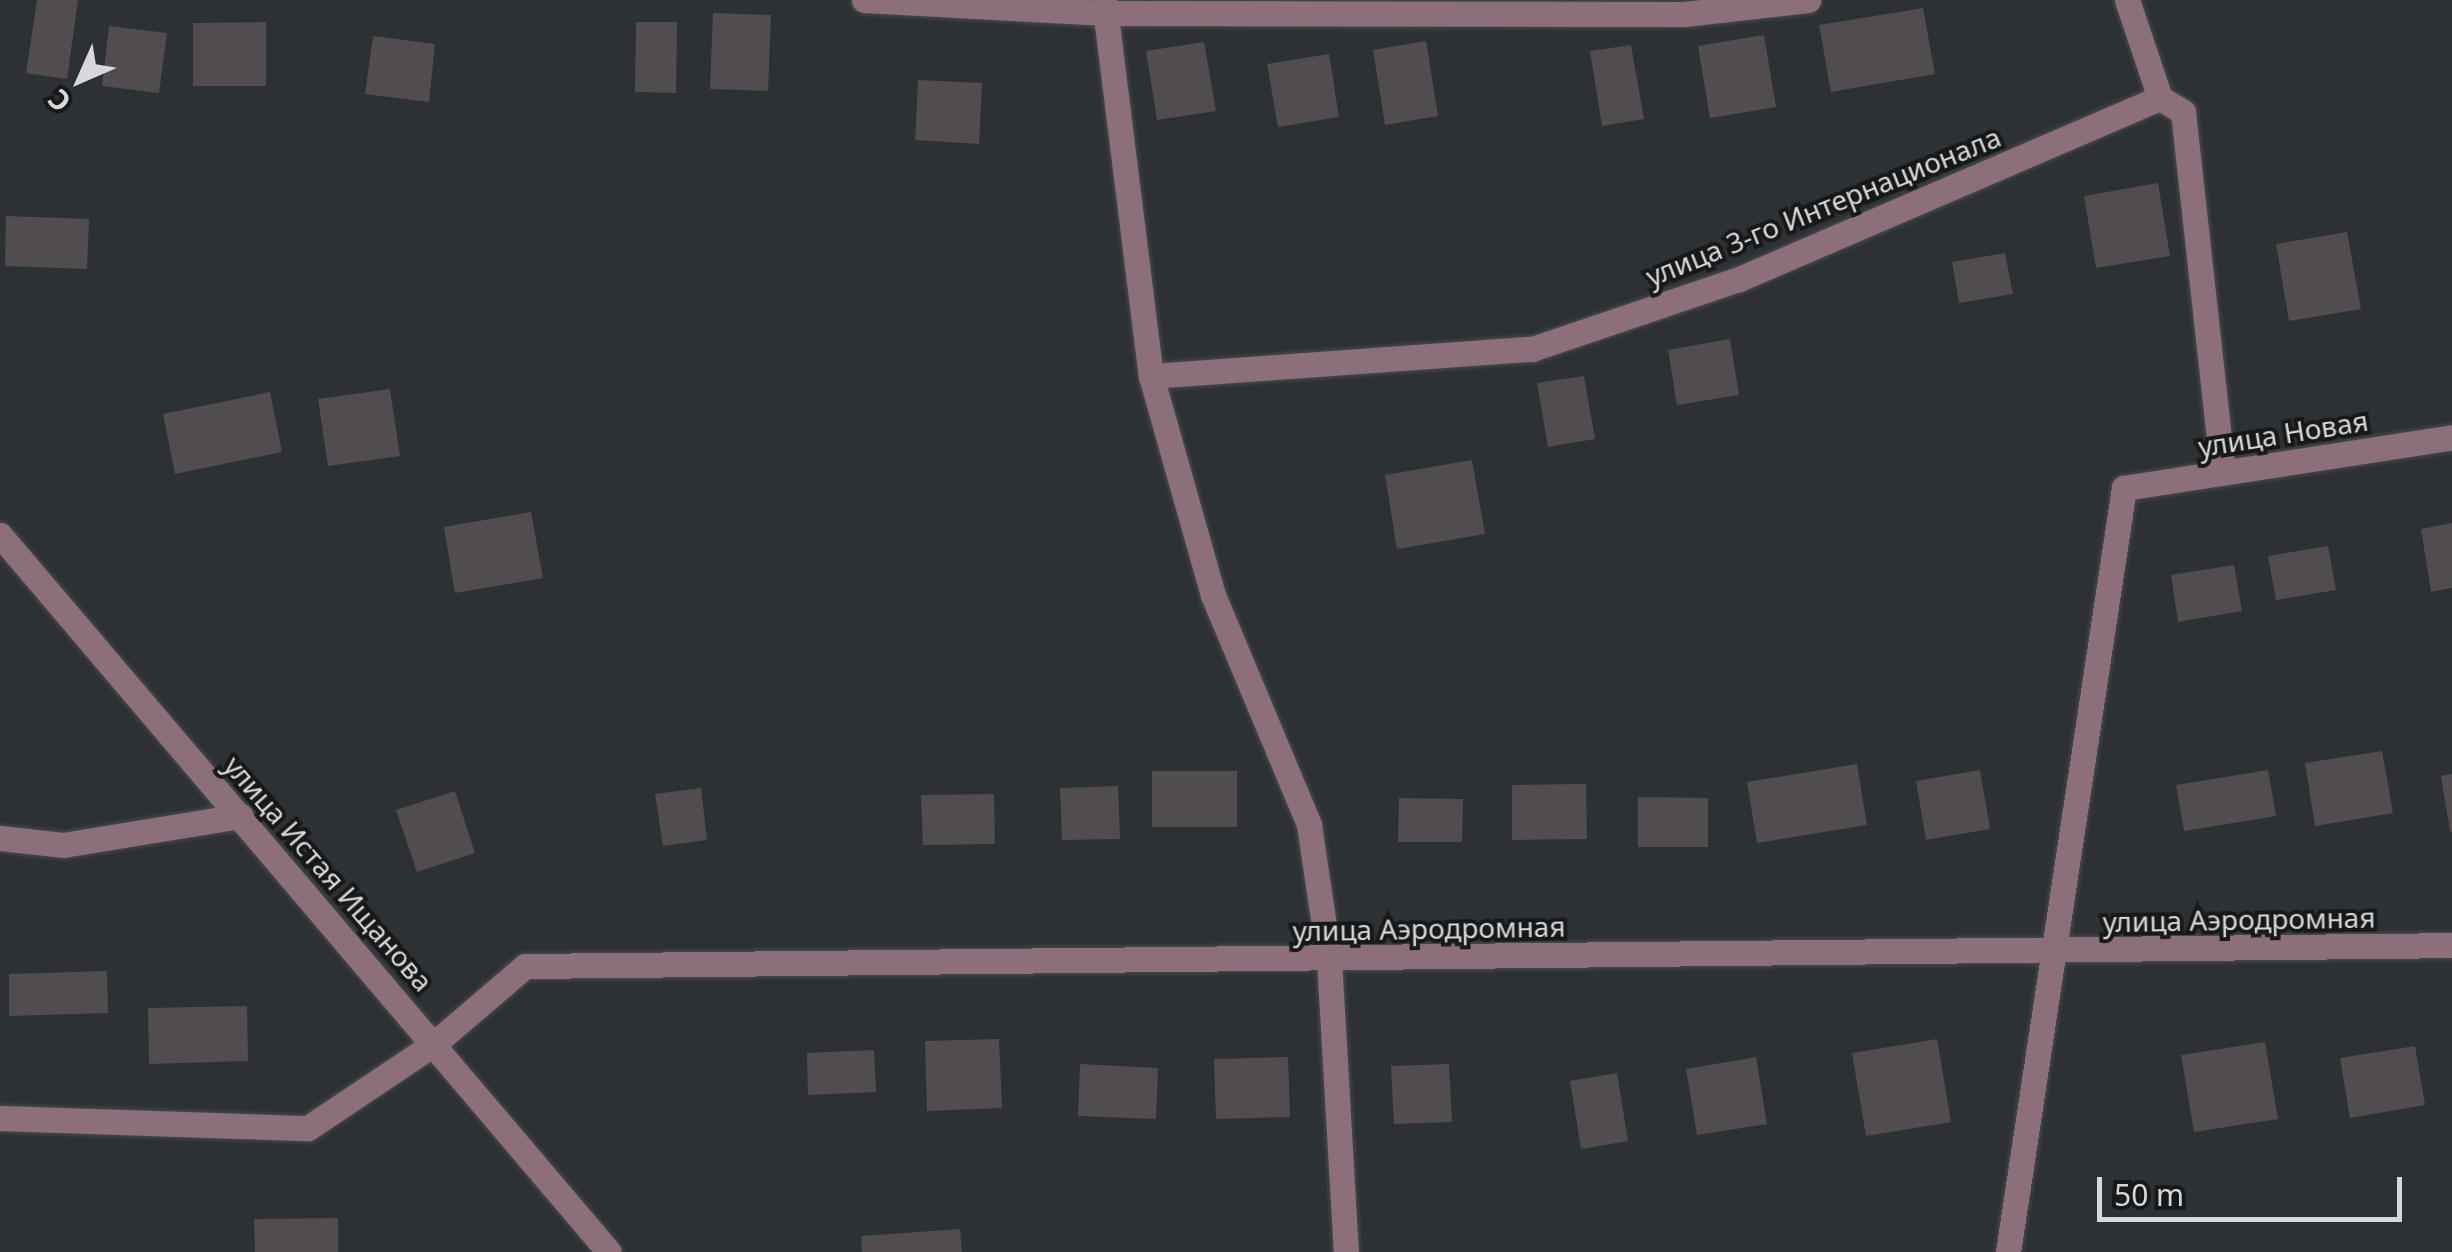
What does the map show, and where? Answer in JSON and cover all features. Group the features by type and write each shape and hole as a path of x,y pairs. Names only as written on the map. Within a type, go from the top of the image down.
{"street":[{"path":"864,0 1684,14 1808,0"},
{"path":"2126,0 2160,98 2183,112 2223,472"},
{"path":"1105,6 1151,376 1214,595 1308,826 1329,959 1346,1252"},
{"name":"улица 3-го Интернационала","path":"1151,376 1532,349 1738,279 2160,98"},
{"name":"улица Новая","path":"2056,953 2124,488 2452,437"},
{"name":"улица Истая Ищанова","path":"0,535 609,1252"},
{"path":"0,838 64,844 241,816"},
{"name":"улица Аэродромная","path":"0,1118 308,1128 435,1043 526,966 2056,953 2452,945"},
{"path":"2008,1252 2056,953"}],"building":[{"path":"37,0 78,0 67,79 26,73"},
{"path":"1923,8 1935,74 1831,92 1819,25"},
{"path":"713,13 771,15 768,91 710,89"},
{"path":"266,22 266,86 193,86 193,23"},
{"path":"636,22 677,22 676,93 635,92"},
{"path":"109,26 167,33 159,93 102,86"},
{"path":"1764,35 1776,107 1710,118 1698,46"},
{"path":"373,36 435,44 429,102 365,94"},
{"path":"1426,41 1438,116 1385,125 1373,50"},
{"path":"1204,42 1216,111 1157,120 1146,51"},
{"path":"1631,45 1644,119 1602,126 1590,51"},
{"path":"1329,54 1339,117 1278,127 1267,64"},
{"path":"918,80 982,83 979,144 915,140"},
{"path":"2158,183 2170,256 2096,268 2084,196"},
{"path":"6,216 89,219 87,269 5,266"},
{"path":"2347,232 2361,309 2289,321 2276,244"},
{"path":"2005,253 2013,294 1959,303 1952,262"},
{"path":"1730,339 1739,395 1677,405 1668,350"},
{"path":"1584,376 1595,439 1548,447 1537,383"},
{"path":"390,389 400,456 328,466 318,399"},
{"path":"270,392 282,452 175,474 163,414"},
{"path":"1472,460 1485,534 1397,549 1385,475"},
{"path":"531,512 543,578 455,593 444,527"},
{"path":"2452,523 2452,588 2431,592 2421,529"},
{"path":"2328,546 2336,590 2276,600 2268,556"},
{"path":"2234,565 2242,611 2178,622 2171,575"},
{"path":"2382,751 2393,813 2315,826 2305,763"},
{"path":"1857,764 1867,825 1757,843 1747,782"},
{"path":"1980,770 1990,829 1926,840 1916,781"},
{"path":"2268,770 2276,816 2184,831 2176,785"},
{"path":"1152,771 1237,771 1237,827 1152,827"},
{"path":"2452,774 2452,832 2450,832 2441,776"},
{"path":"1586,784 1587,839 1512,840 1512,785"},
{"path":"1118,786 1120,839 1062,840 1060,788"},
{"path":"701,788 707,840 663,846 655,794"},
{"path":"455,791 475,853 417,872 396,810"},
{"path":"994,794 995,844 923,845 921,795"},
{"path":"1638,797 1708,798 1708,847 1638,847"},
{"path":"1399,798 1463,799 1462,842 1398,842"},
{"path":"107,971 108,1013 9,1016 9,974"},
{"path":"247,1006 248,1061 149,1064 148,1008"},
{"path":"999,1039 1002,1108 927,1111 925,1041"},
{"path":"1937,1039 1951,1122 1866,1136 1852,1053"},
{"path":"2265,1042 2278,1119 2194,1132 2181,1055"},
{"path":"2415,1046 2425,1105 2350,1118 2340,1058"},
{"path":"874,1050 876,1092 808,1095 807,1053"},
{"path":"1288,1057 1290,1117 1216,1119 1214,1059"},
{"path":"1756,1057 1767,1124 1697,1135 1686,1069"},
{"path":"1080,1064 1158,1068 1156,1119 1078,1116"},
{"path":"1449,1064 1452,1122 1394,1124 1391,1066"},
{"path":"1617,1073 1628,1141 1581,1149 1570,1081"},
{"path":"338,1218 338,1252 255,1252 254,1219"},
{"path":"960,1229 962,1252 862,1252 861,1236"}]}
